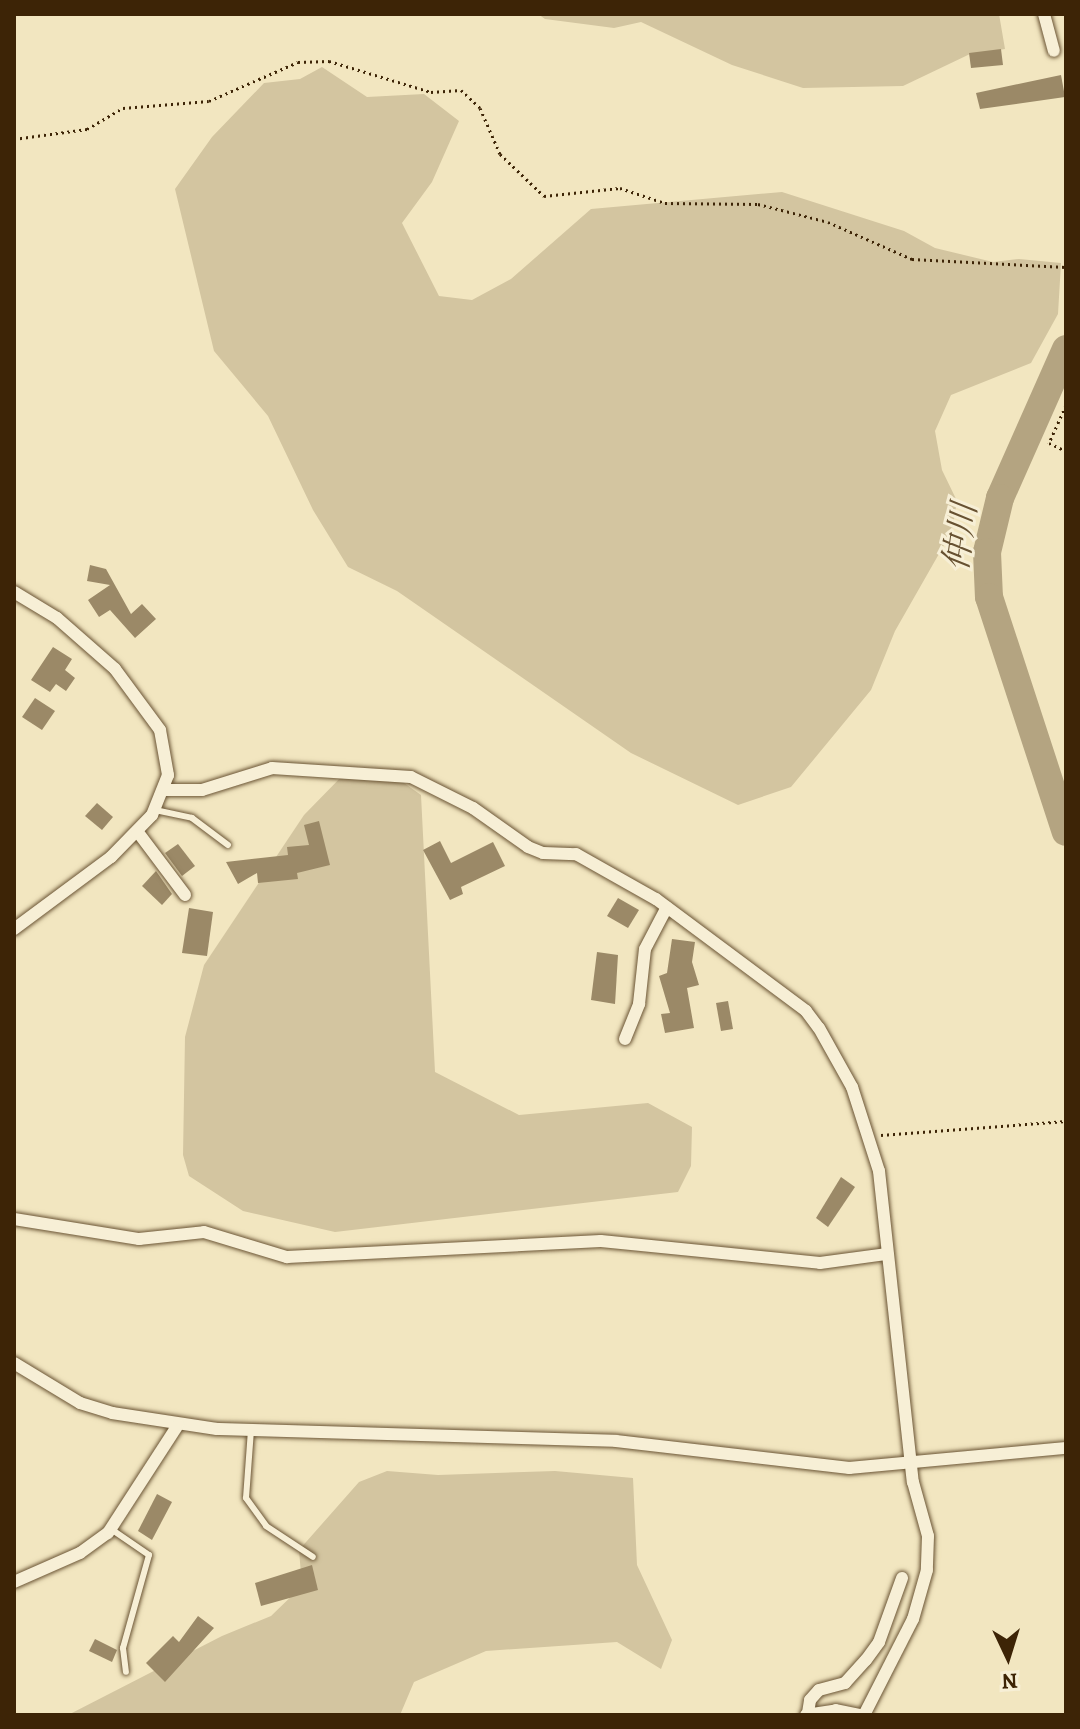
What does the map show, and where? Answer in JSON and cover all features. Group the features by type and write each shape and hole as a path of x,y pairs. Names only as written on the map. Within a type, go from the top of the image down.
{"street":[{"path":"1044,14 1054,51"},
{"path":"14,592 86,641 131,688 160,730 167,757 165,790 155,810 137,831 111,857 14,929"},
{"path":"165,790 202,790 272,768 411,777 473,808 528,847 543,853 576,854 667,907 806,1011 842,1062 871,1140 886,1211 887,1254 912,1465 928,1536 927,1570 901,1648 862,1715 807,1714 810,1700 819,1690 845,1683 879,1642 902,1578"},
{"path":"137,831 185,895"},
{"path":"625,1039 639,1004 645,949 667,907"},
{"path":"14,1219 139,1239 204,1232 287,1257 601,1241 820,1263 887,1254"},
{"path":"14,1363 80,1403 139,1420 178,1425 616,1441 734,1451 826,1467 912,1465 1066,1448"},
{"path":"14,1582 94,1545 111,1529 178,1425"}],"lane":[{"path":"155,810 192,818 228,845"},
{"path":"251,1430 246,1498 266,1526 313,1557"},
{"path":"111,1529 149,1555 123,1648 126,1672"}],"path":[{"path":"14,139 87,129 123,108 209,101 298,62 329,61 431,92 461,90 480,108 500,154 544,196 620,188 665,203 758,204 828,222 912,259 1066,267"},
{"path":"1066,405 1049,443 1066,451"},
{"path":"871,1140 885,1134 1066,1121"}],"shaded area":[{"path":"538,14 999,14 1005,49 970,54 903,86 803,88 732,65 641,22 614,28 545,19"},
{"path":"322,67 367,97 424,94 459,121 432,182 402,223 439,296 472,300 511,279 591,209 782,192 904,231 935,248 993,262 1019,259 1061,263 1058,314 1031,363 951,395 935,431 942,470 957,501 952,531 895,631 871,690 791,787 738,805 631,753 397,591 348,567 313,510 268,416 214,351 175,189 212,137 264,83 300,79"},
{"path":"346,772 397,778 421,795 435,1072 519,1115 648,1103 692,1127 691,1166 678,1192 335,1232 243,1211 189,1176 183,1155 185,1037 204,965 304,815"},
{"path":"387,1471 438,1475 555,1471 633,1478 637,1565 672,1640 661,1669 617,1642 486,1651 414,1682 400,1715 68,1715 222,1636 271,1616 302,1586 299,1550 359,1482"}],"building":[{"path":"1001,49 1003,65 971,68 969,53"},
{"path":"1061,75 1065,97 980,109 976,93"},
{"path":"90,565 106,569 131,614 142,604 156,619 135,638 110,610 99,617 88,600 110,585 87,581"},
{"path":"53,647 72,659 65,670 75,678 66,691 56,684 50,692 31,680"},
{"path":"35,698 55,711 42,730 22,717"},
{"path":"97,803 113,817 102,830 85,816"},
{"path":"319,821 330,865 297,873 298,879 258,883 257,873 238,884 226,862 288,855 287,847 309,845 304,825"},
{"path":"440,841 451,863 493,842 505,866 461,887 463,894 450,900 423,850"},
{"path":"178,844 195,866 182,876 165,853"},
{"path":"156,871 172,894 162,905 142,886"},
{"path":"618,898 639,910 628,928 607,916"},
{"path":"189,908 213,912 207,956 182,953"},
{"path":"672,939 695,942 692,962 699,985 687,988 694,1028 665,1033 661,1014 670,1013 659,976 667,973"},
{"path":"597,952 618,955 615,1004 591,1000"},
{"path":"728,1001 733,1029 721,1031 716,1003"},
{"path":"841,1177 855,1187 828,1227 816,1218"},
{"path":"157,1494 172,1502 152,1540 138,1531"},
{"path":"312,1565 318,1590 261,1606 255,1583"},
{"path":"198,1616 214,1628 165,1682 146,1663 173,1636 179,1642"},
{"path":"95,1639 117,1650 112,1662 89,1651"}],"waterway":[{"name":"仲川","path":"1066,349 1000,498 987,552 989,597 1066,832"}]}
